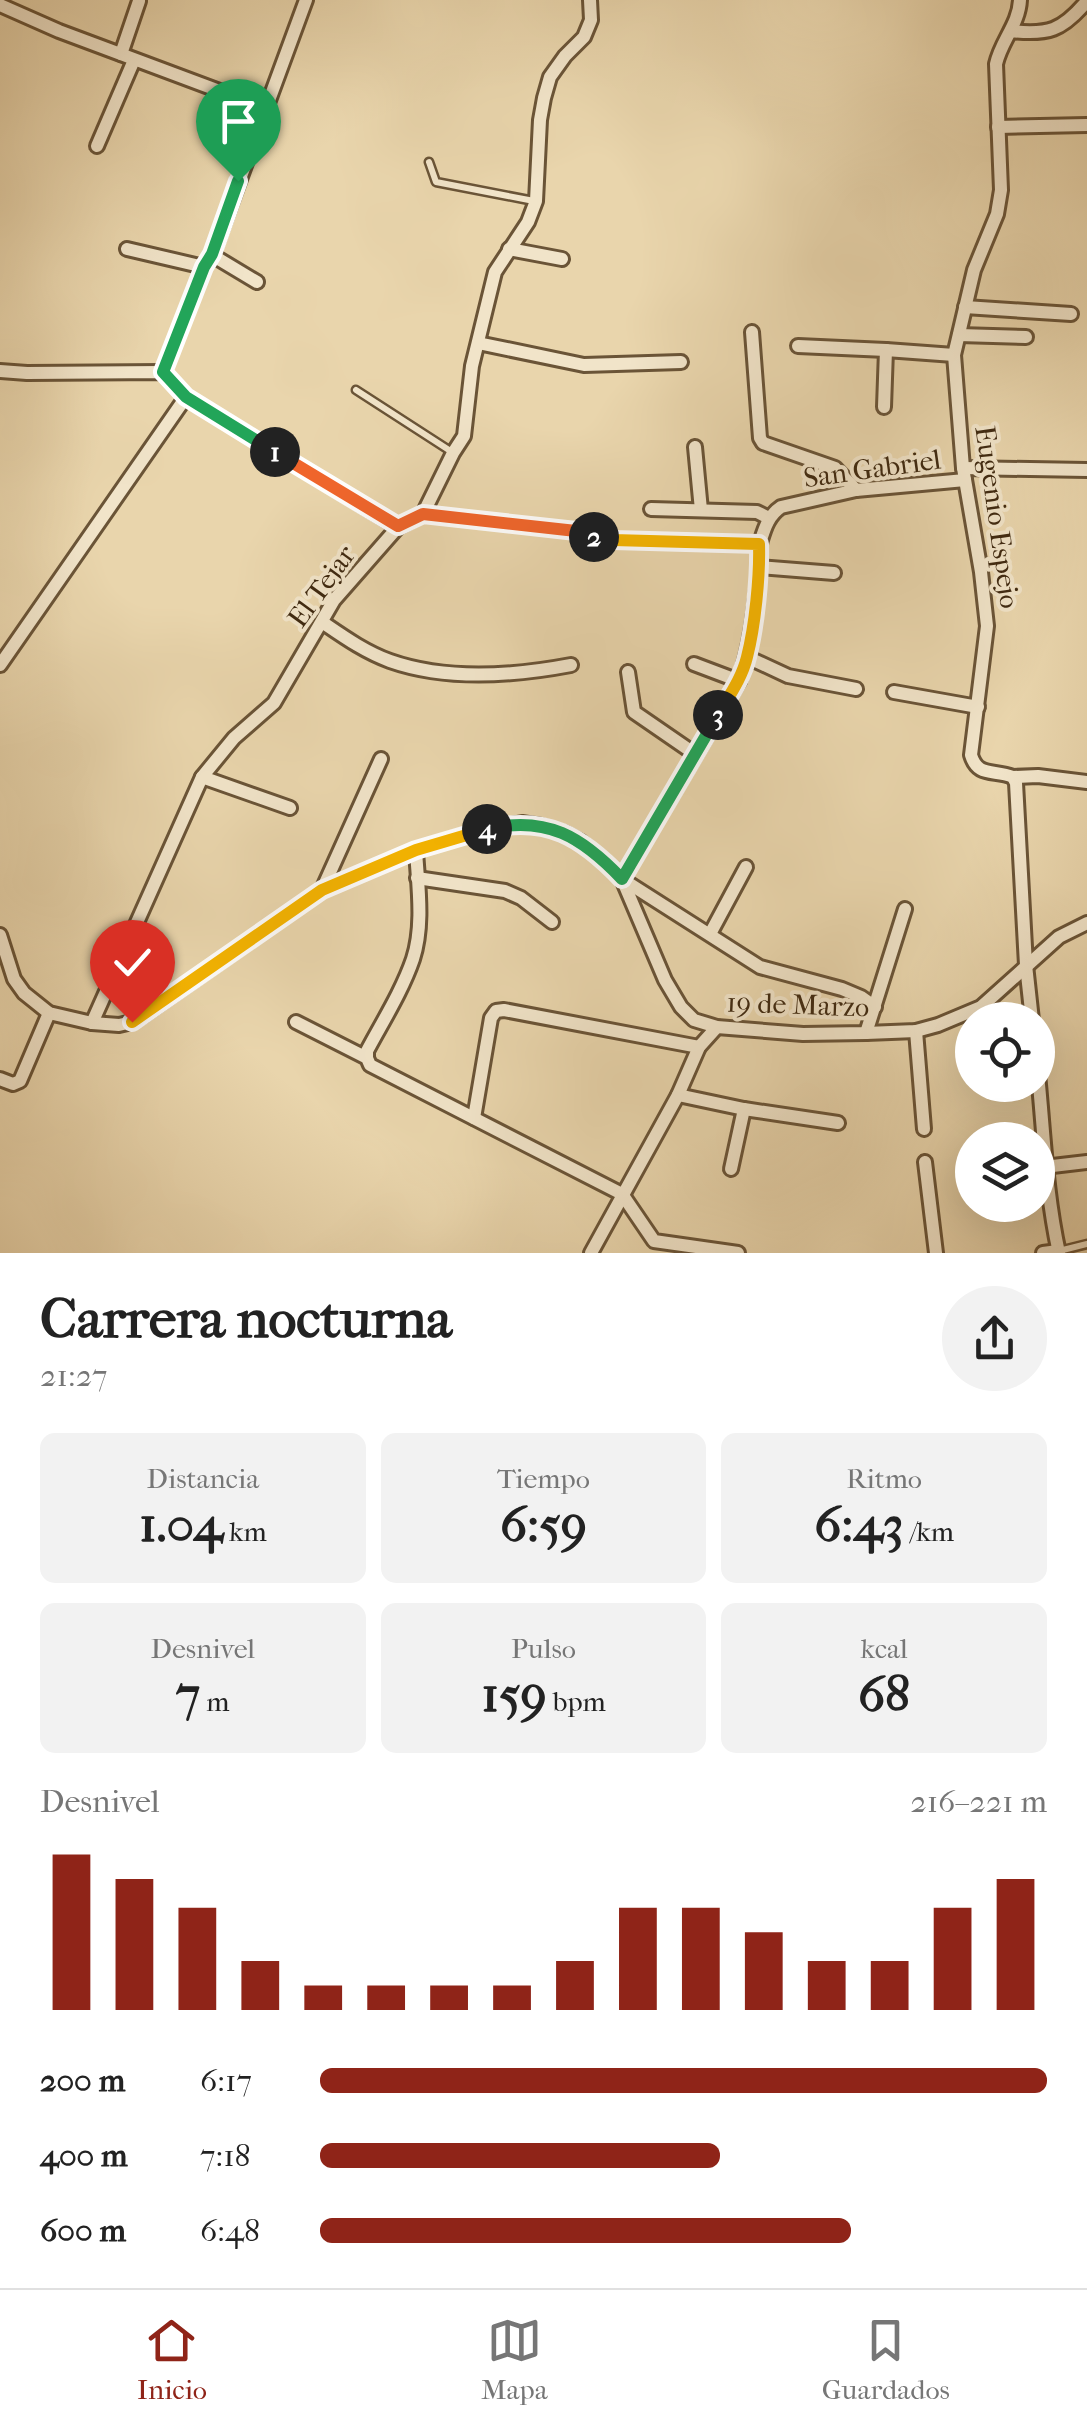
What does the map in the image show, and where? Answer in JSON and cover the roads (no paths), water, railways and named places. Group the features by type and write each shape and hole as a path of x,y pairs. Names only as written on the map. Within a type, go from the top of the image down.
{"street":[{"path":"163,372 306,0"},
{"path":"590,0 591,20 584,37 550,77 540,120 536,201 528,222 495,272 472,366 464,436 423,514 576,531 613,540 759,544"},
{"name":"Eugenio Espejo","path":"1013,777 980,770 971,754 987,626 964,474 954,355 974,270 997,214 1002,190 996,64 1016,20 1020,0"},
{"path":"97,146 128,57 139,1"},
{"path":"1011,32 1039,34 1052,30 1064,24 1087,1"},
{"path":"0,5 265,108"},
{"path":"998,127 1087,124"},
{"path":"127,249 208,261 257,282"},
{"path":"509,249 562,260"},
{"path":"965,308 1070,314"},
{"path":"752,332 763,443 835,468 856,490"},
{"path":"959,335 1026,336"},
{"path":"478,343 584,365 682,362"},
{"path":"798,346 954,355"},
{"path":"884,407 886,350"},
{"path":"0,371 163,372 186,397 398,526"},
{"path":"0,665 186,397"},
{"path":"695,448 701,510"},
{"name":"San Gabriel","path":"769,518 781,507 856,490 964,474 1087,470"},
{"path":"651,508 757,512 769,518 759,544 760,566 748,656 738,681 622,879 760,968 842,988 875,1007"},
{"name":"El Tejar","path":"92,1022 202,777 234,738 274,703 334,600 398,526 423,514"},
{"path":"760,566 834,573"},
{"path":"322,622 357,646 415,668 523,674 570,665"},
{"path":"748,656 788,676 856,690"},
{"path":"694,664 738,681"},
{"path":"628,672 634,712 696,754"},
{"path":"894,692 978,707"},
{"path":"322,890 382,759"},
{"path":"202,777 290,808"},
{"path":"1030,1002 1018,793 1013,777 1087,782"},
{"name":"19 de Marzo","path":"45,1020 119,1025 132,1022 322,890 417,862 499,826 522,823 564,833 581,842 622,879 665,980 681,1007 694,1020 715,1028 803,1034 916,1030 981,1007 1059,937 1087,924"},
{"path":"552,922 521,898 417,862 420,916 413,958 367,1051 370,1066 622,1194 653,1247 738,1253"},
{"path":"710,934 746,867"},
{"path":"866,1033 905,909"},
{"path":"0,935 14,978 45,1020 20,1081 13,1084 0,1079"},
{"path":"474,1118 491,1018 496,1011 701,1046"},
{"path":"296,1022 367,1058"},
{"path":"592,1253 701,1046 715,1028"},
{"path":"916,1030 924,1129"},
{"path":"678,1095 744,1110 838,1123"},
{"path":"731,1169 744,1110"},
{"path":"925,1162 936,1253"},
{"path":"1055,1166 1087,1162"},
{"path":"1043,1253 1059,1252 1054,1222"}],"lane":[{"path":"429,162 436,182 536,201"},
{"path":"356,390 453,452"},
{"path":"1059,1252 1087,1244"}]}
